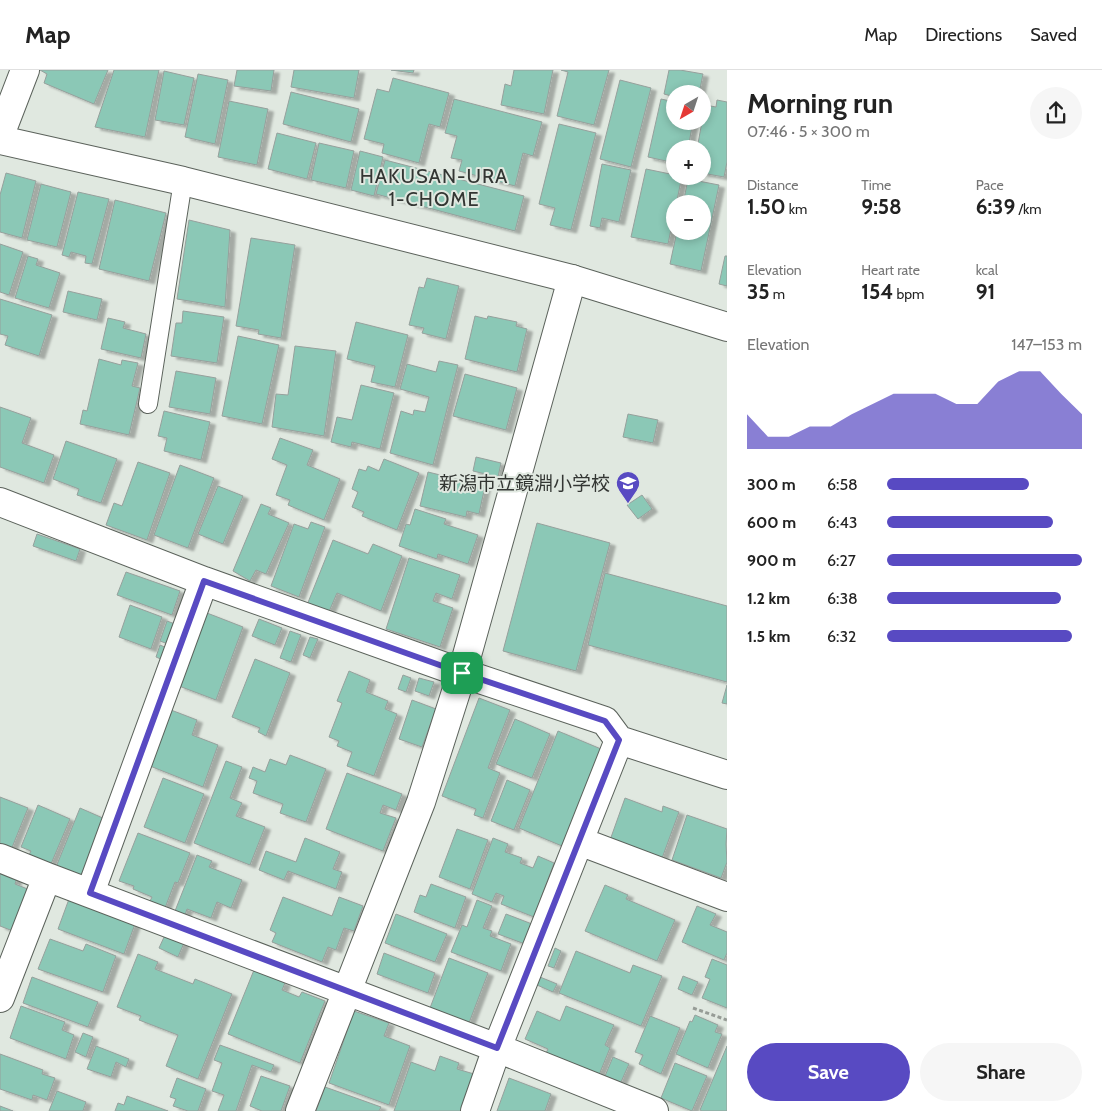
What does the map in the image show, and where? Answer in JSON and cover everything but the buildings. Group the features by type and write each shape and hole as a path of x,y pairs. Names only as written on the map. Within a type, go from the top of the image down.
{"street":[{"path":"0,135 25,70"},
{"path":"0,140 183,181 572,279 727,327"},
{"path":"300,1111 421,802 462,673 572,279"},
{"path":"0,502 204,581 462,673 605,721 619,740 727,775"},
{"path":"90,893 204,581"},
{"path":"475,1111 497,1048 619,740"},
{"path":"580,841 727,897"},
{"path":"0,858 47,878 497,1048 654,1111"},
{"path":"0,998 47,878"}],"lane":[{"path":"148,404 183,181"}],"path":[{"path":"693,1008 727,1020"}],"place":[{"name":"新潟市立鏡淵小学校","path":"628,504"}],"district":[{"name":"HAKUSAN-URA 1-CHOME","path":"434,188"}],"route":[{"path":"204,581 462,673 605,721 619,740 497,1048 90,893 204,581"}]}
